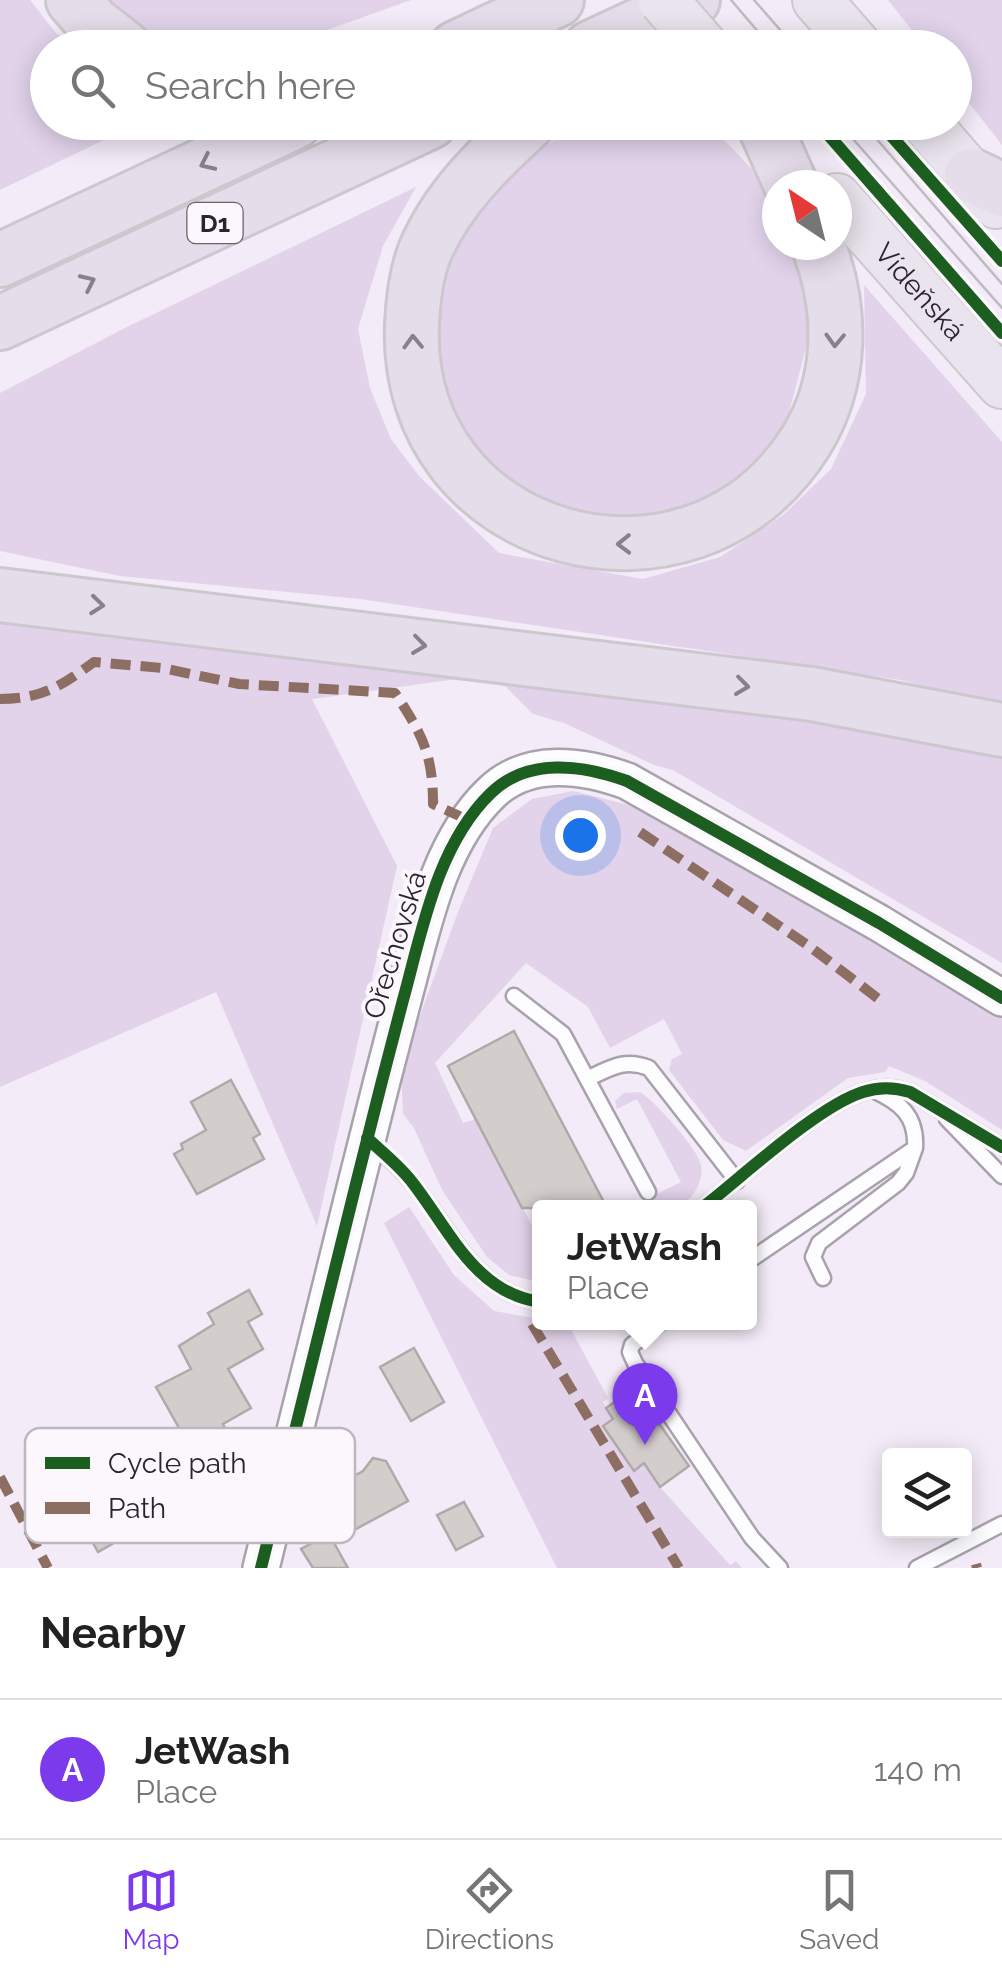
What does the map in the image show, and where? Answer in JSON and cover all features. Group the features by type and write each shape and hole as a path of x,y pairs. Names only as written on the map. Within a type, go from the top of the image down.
{"highway":[{"path":"73,0 103,30"},
{"path":"494,30 557,0"},
{"path":"625,30 693,0"},
{"path":"818,0 844,30"},
{"name":"D1","path":"0,260 257,140"},
{"name":"D1","path":"0,324 392,140"},
{"path":"509,140 457,196 439,223 416,282 411,340 421,398 448,454 490,499 544,530 605,544 667,540 725,518 784,472 813,429 828,392 836,352 833,290 823,260"},
{"path":"774,140 786,170"},
{"path":"784,140 812,170"},
{"path":"942,140 992,192"},
{"name":"Vídeňská","path":"852,215 1002,384"},
{"path":"0,595 812,694 1002,730"}],"street":[{"name":"Ořechovská","path":"296,1428 420,939 451,850 468,820 490,794 512,778 533,769 598,770 627,781 846,904 1002,998"},
{"name":"Ořechovská","path":"262,1568 268,1543"}],"lane":[{"path":"514,996 563,1034 648,1192"},
{"path":"588,1080 619,1064 635,1062 649,1068 737,1181"},
{"path":"712,1200 837,1104 872,1090 898,1088 932,1104 1002,1148"},
{"path":"823,1278 814,1257 819,1242 898,1183 915,1148 910,1115 890,1097 872,1090"},
{"path":"932,1104 1002,1176"},
{"path":"367,1138 410,1178 486,1280 508,1294 532,1300"},
{"path":"757,1255 915,1148"},
{"path":"650,1330 632,1344 630,1352 635,1363 752,1538 780,1568"},
{"path":"917,1568 1002,1524"}],"shaded area":[{"path":"0,0 30,0 54,30 30,30 30,140 104,140 0,190"},
{"path":"96,0 411,0 327,30 135,30"},
{"path":"888,0 1002,0 1002,145 972,107 972,30 912,30"},
{"path":"554,140 724,140 762,180 762,260 803,261 811,328 783,433 736,483 665,522 605,525 521,495 459,432 442,393 433,309 456,250 484,207 523,163"},
{"path":"416,187 383,246 358,329 370,388 391,439 419,476 499,553 643,579 720,557 783,515 831,469 866,394 864,285 1002,442 1002,706 900,680 360,599 120,576 0,551 0,393"},
{"path":"0,617 816,710 1002,753 1002,963 673,770 564,723 533,714 493,674 312,699 397,866 317,1226 216,992 0,1087"},
{"path":"573,791 629,805 901,954 1002,1018 1002,1130 925,1081 889,1066 885,1072 848,1078 746,1151 723,1140 669,1070 672,1059 682,1054 664,1019 610,1048 588,1007 526,963 435,1063 463,1123 476,1119 532,1226 532,1280 509,1275 487,1257 442,1190 414,1128 403,1114 401,1067 493,828 532,799"},
{"path":"640,1092 691,1146 700,1162 701,1175 688,1200 644,1200 681,1182 637,1099 617,1109 615,1101 624,1093"},
{"path":"409,1207 454,1275 494,1311 532,1318 532,1330 571,1330 608,1398 603,1402 613,1419 603,1427 633,1470 644,1463 660,1487 730,1565 736,1561 742,1568 557,1568 384,1223"}],"building":[{"path":"514,1031 603,1200 532,1200 532,1208 522,1208 448,1066"},
{"path":"231,1080 260,1134 253,1138 264,1159 197,1194 174,1154 183,1149 181,1144 206,1130 191,1102"},
{"path":"249,1290 262,1314 248,1322 263,1349 228,1369 251,1408 223,1424 225,1428 179,1428 156,1387 191,1369 179,1346 214,1324 208,1313"},
{"path":"414,1348 444,1402 411,1421 380,1367"},
{"path":"634,1388 689,1466 660,1487 644,1463 634,1471 603,1426 613,1419 606,1408"},
{"path":"373,1458 386,1461 408,1501 355,1530 355,1475"},
{"path":"464,1502 483,1536 456,1550 437,1515"},
{"path":"93,1543 114,1543 98,1552"},
{"path":"312,1543 334,1543 348,1568 313,1568 301,1549"}],"tram line":[{"path":"731,0 757,30"},
{"path":"754,0 780,30"},
{"path":"854,140 1002,308"},
{"path":"878,140 1002,284"}],"marked path":[{"path":"0,699 50,690 94,662 162,668 239,684 395,693 424,745 433,804 468,820"},
{"path":"640,832 809,946 880,1000"},
{"path":"536,1330 679,1568"},
{"path":"0,1477 25,1524"},
{"path":"35,1543 48,1568"},
{"path":"976,1564 977,1568"}],"cycle path":[{"path":"833,140 1002,333"},
{"path":"895,140 1002,261"},
{"path":"296,1428 367,1138 434,890 444,863 472,814 506,781 539,769 556,768 592,771 627,781 879,923 1002,998"},
{"path":"712,1200 824,1112 874,1089 910,1092 1002,1147"},
{"path":"367,1138 407,1176 481,1272 498,1286 532,1300"},
{"path":"261,1568 267,1543"}],"place":[{"name":"JetWash","path":"645,1445"}]}
